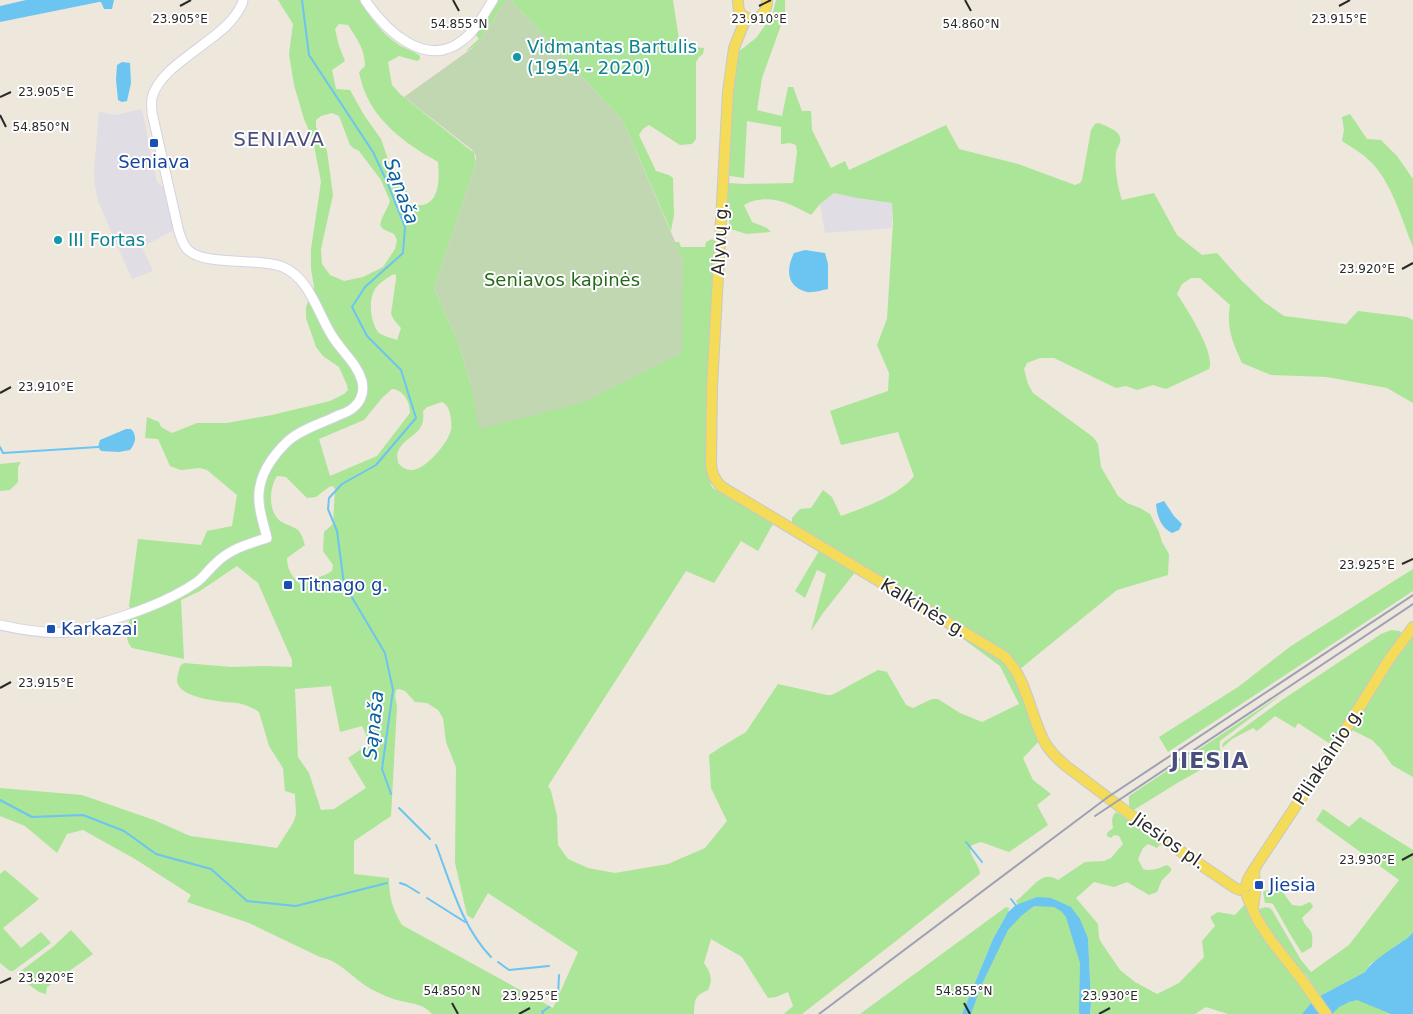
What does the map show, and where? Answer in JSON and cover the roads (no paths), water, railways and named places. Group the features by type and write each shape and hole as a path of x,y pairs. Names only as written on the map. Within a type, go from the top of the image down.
{"main road":[{"path":"0,625 50,633 70,632 120,617 164,600 199,581 217,562 231,551 267,538 259,504 259,487 266,469 275,455 289,440 354,408 359,402 362,393 362,383 358,372 331,335 310,294 298,278 285,268 273,264 198,256 188,250 182,241 152,113 152,98 157,85 168,72 230,22 240,9 243,0"},
{"path":"365,0 372,10 396,34 413,46 431,51 439,51 450,48 463,40 475,28 493,0"},
{"path":"738,0 741,14 753,20 762,15 767,0"},
{"name":"Alyvų g.","path":"710,462 712,386 728,92 734,48 746,18"},
{"name":"Kalkinės g.","path":"710,462 713,476 722,487 1004,656 1016,671 1041,735 1048,747 1066,766 1100,791"},
{"name":"Piliakalnio g.","path":"1244,891 1254,868 1332,752 1388,661 1413,627"},
{"name":"Jiesios pl.","path":"1100,791 1164,840 1235,888 1244,891"},
{"path":"1253,910 1255,893 1254,868"},
{"path":"1244,891 1257,919 1270,939 1313,994 1326,1014"}],"water":[{"path":"26,0 114,0 112,9 104,9 101,2 99,2 0,22 0,6"},
{"path":"122,62 130,63 131,83 127,101 122,102 118,100 116,80 117,65"},
{"path":"805,250 825,253 828,264 828,289 807,292 800,290 792,282 789,271 791,259 794,253"},
{"path":"126,429 131,429 135,436 134,445 130,450 119,452 101,451 98,447 100,440"},
{"path":"1164,501 1182,524 1179,530 1172,533 1162,525 1157,513 1156,504"},
{"path":"1037,897 1051,898 1071,907 1080,919 1088,938 1090,1014 1080,1014 1079,1012 1080,963 1066,917 1054,907 1034,906 1008,930 981,986 971,1014 962,1014 993,939 1008,912 1016,905"},
{"path":"1413,932 1413,1014 1391,1014 1357,1000 1339,1007 1332,1014 1302,1014 1320,996 1365,972 1375,961"}],"waterway":[{"name":"Sąnaša","path":"302,0 309,55 373,152 405,227 403,253 365,287 352,307 367,336 401,370 416,418 376,465 342,484 329,498 328,509 337,531 344,584 385,653 393,690 382,769 391,794"},
{"path":"0,447 3,453 98,447"},
{"path":"0,800 32,817 83,815 124,831 156,854 211,869 247,901 296,906 387,883"},
{"name":"Sąnaša","path":"399,808 430,839"},
{"path":"966,842 982,862"},
{"name":"Sąnaša","path":"436,845 452,890 465,919 472,932 491,957"},
{"path":"400,883 419,893"},
{"path":"427,898 465,922"},
{"path":"1011,899 1017,907"},
{"name":"Sąnaša","path":"498,962 509,970 549,966"},
{"name":"Sąnaša","path":"558,996 559,975"},
{"name":"Sąnaša","path":"543,1014 542,1012 549,1007"}],"railway":[{"path":"819,1014 1108,797 1413,595"},
{"path":"1095,816 1413,604"}],"place":[{"name":"Vidmantas Bartulis (1954 - 2020)","path":"517,57"},
{"name":"Seniava","path":"154,143"},
{"name":"III Fortas","path":"58,240"},
{"name":"Titnago g.","path":"288,585"},
{"name":"Karkazai","path":"51,629"},
{"name":"Jiesia","path":"1259,885"}],"district":[{"name":"SENIAVA","path":"279,139"},
{"name":"JIESIA","path":"1210,760"}],"park label":[{"name":"Seniavos kapinės","path":"562,280"}]}
